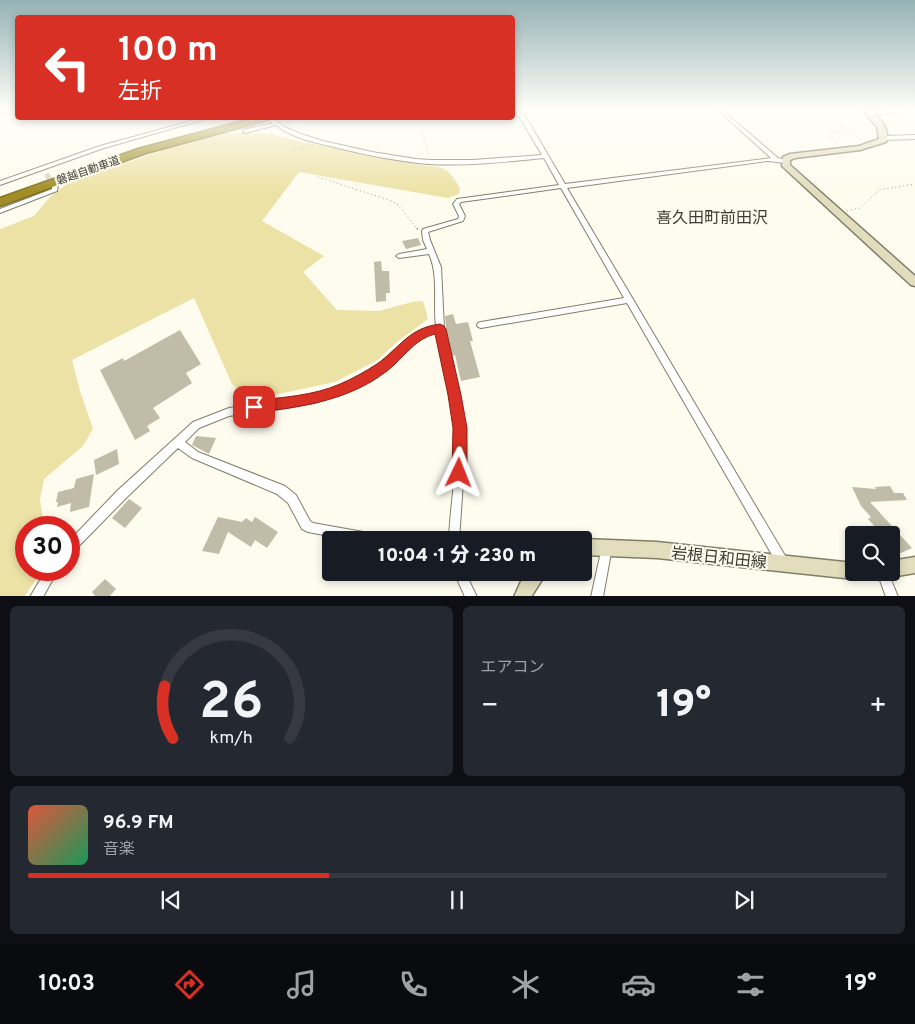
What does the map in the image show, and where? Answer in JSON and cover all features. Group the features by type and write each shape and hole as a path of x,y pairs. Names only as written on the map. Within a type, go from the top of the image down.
{"highway":[{"name":"磐越自動車道","path":"0,196 138,147 176,137"},
{"name":"磐越自動車道","path":"0,202 133,154 205,137"}],"street":[{"path":"0,183 102,146 136,137"},
{"path":"307,137 316,141 397,158 431,162 546,156"},
{"path":"535,137 783,564"},
{"path":"751,137 775,158"},
{"path":"454,531 460,463 460,428 455,395 440,329 436,264 424,232 461,220 462,216 456,204 459,200 775,158 785,161 793,156 870,146 884,138 915,137"},
{"path":"785,161 786,166 915,282"},
{"path":"0,178 39,169 46,174"},
{"path":"0,211 54,190 55,185"},
{"path":"398,256 431,252"},
{"path":"480,325 630,300"},
{"path":"80,537 177,442 196,426 218,415 254,407 314,399 343,389 382,367 410,341 430,330 440,329"},
{"path":"177,442 195,455 260,480 280,490 292,499 306,525 329,531"},
{"name":"岩根日和田線","path":"592,547 657,550 845,570"},
{"path":"597,596 607,547"},
{"path":"900,568 915,565"},
{"path":"36,596 45,581"},
{"path":"464,581 471,596"},
{"path":"522,596 531,581"},
{"path":"886,581 892,596"}],"path":[{"path":"424,137 431,162"},
{"path":"830,137 840,150"},
{"path":"858,137 870,146"},
{"path":"295,151 302,150 316,141"},
{"path":"318,177 392,201 398,205 418,230 424,232"},
{"path":"838,213 860,208 879,190 915,184"}],"shaded area":[{"path":"211,137 283,137 443,168 453,177 460,188 459,194 448,198 299,172 262,221 324,256 303,272 337,310 379,311 423,301 428,319 397,342 376,361 335,382 251,400 232,384 194,298 72,360 93,429 83,446 44,479 40,500 42,516 15,516 15,581 35,581 25,596 0,596 0,229 34,216 50,197 68,183 169,148"}],"building":[{"path":"418,238 421,245 406,249 402,241"},
{"path":"381,261 382,271 389,271 390,293 386,293 386,301 376,302 374,262"},
{"path":"453,314 456,324 468,322 473,341 470,341 480,377 461,381 455,355 452,356 446,328 445,316"},
{"path":"180,330 201,364 186,373 192,383 153,408 160,418 147,426 150,431 135,440 100,370 123,358 124,361"},
{"path":"196,436 216,438 209,454 192,445"},
{"path":"117,449 119,464 96,475 94,460"},
{"path":"94,474 89,507 70,512 71,503 57,507 58,492 74,488 76,479"},
{"path":"890,486 894,493 903,493 907,500 870,502 892,526 874,526 868,519 871,517 861,506 852,487 876,489 875,487"},
{"path":"129,499 142,508 125,528 112,518"},
{"path":"218,517 242,522 246,518 252,522 255,517 278,532 267,548 255,540 251,547 228,532 219,554 202,551"},
{"path":"900,535 912,548 900,553"},
{"path":"105,579 116,589 110,596 95,596 92,592"}],"tunnel":[{"path":"46,174 55,185"}],"district":[{"name":"喜久田町前田沢","path":"712,217"}],"route":[{"path":"254,407 314,399 343,389 382,367 410,341 430,330 440,329 455,395 460,428 459,473"}]}
